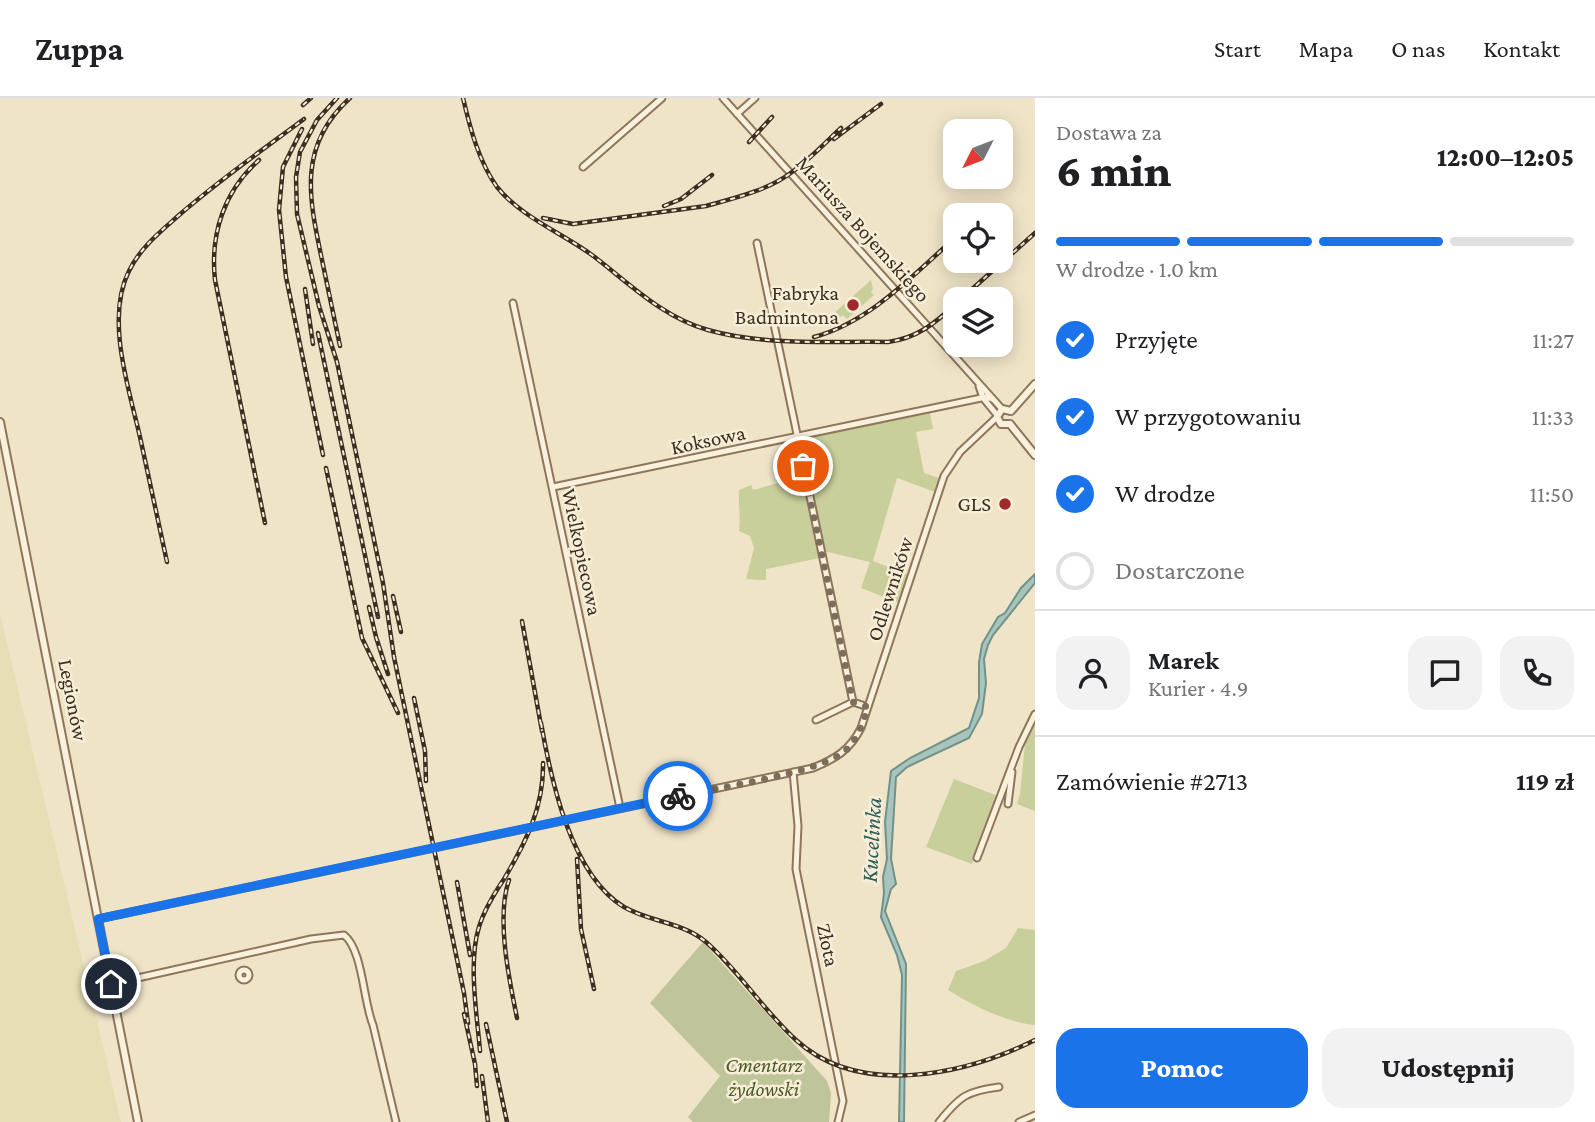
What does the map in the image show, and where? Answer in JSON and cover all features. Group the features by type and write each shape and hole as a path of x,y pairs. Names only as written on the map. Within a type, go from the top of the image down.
{"street":[{"path":"583,167 663,98"},
{"name":"Mariusza Bojemskiego","path":"723,98 993,399 999,416"},
{"path":"737,114 755,98"},
{"path":"757,243 853,702"},
{"name":"Wielkopiecowa","path":"513,303 620,808"},
{"name":"Mariusza Bojemskiego","path":"978,383 984,398 999,416"},
{"path":"999,416 1011,411 1035,384"},
{"name":"Koksowa","path":"553,488 984,398 993,399"},
{"path":"1010,424 1013,417 1011,411"},
{"path":"999,416 1010,424 1035,455"},
{"name":"Odlewników","path":"98,919 813,768 844,752 856,738 868,707 944,476 960,452 999,416"},
{"name":"Legionów","path":"0,422 138,1122"},
{"path":"816,720 853,702 868,707"},
{"path":"977,858 1035,714"},
{"path":"1008,804 1012,784 1011,768"},
{"name":"Złota","path":"793,772 798,827 796,869 843,1101 838,1122"},
{"path":"111,984 312,939 344,935 351,941 356,953 396,1122"},
{"path":"939,1122 967,1094 974,1090 999,1087"},
{"path":"1019,1122 1035,1115"}],"shaded area":[{"path":"0,614 121,1122 0,1122"}],"green space":[{"name":"Fabryka Badmintona","path":"871,280 871,292 874,295 847,319 843,315 829,327 824,322"},
{"path":"930,413 933,429 916,432 924,473 939,478 935,492 897,478 873,561 909,575 899,603 861,588 870,562 819,550 820,558 766,569 766,580 746,579 754,548 750,536 739,531 739,490 751,485 753,490 806,475 801,440"},
{"path":"1035,723 1035,811 1017,804 1025,744"},
{"path":"954,779 998,796 972,864 926,847"},
{"path":"1018,928 1035,930 1035,1025 1012,1021 948,990 956,971 984,961 1006,948"},
{"name":"Cmentarz żydowski","path":"703,942 827,1081 831,1093 829,1122 693,1122 688,1117 720,1076 650,1003"}],"water":[{"path":"1035,574 1035,583 988,645 984,659 986,683 982,714 969,738 907,767 896,777 891,859 896,884 891,889 885,911 906,964 904,1122 899,1122 902,975 897,955 881,917 883,877 887,859 885,822 891,771 910,758 969,728 979,698 982,644 998,617 1005,613 1021,588"}],"railway":[{"path":"303,105 311,98"},
{"path":"337,98 317,120 300,152 296,177 297,214 319,306 337,362 383,583 394,657 468,1023"},
{"path":"340,346 313,215 311,174 321,135 333,116 350,98"},
{"path":"463,98 480,156 497,187 507,198 530,216 592,255 661,308 691,324 730,335 774,341 888,342 925,329 943,315"},
{"path":"834,139 881,104"},
{"path":"749,142 772,117"},
{"path":"167,562 121,354 119,310 122,290 129,271 157,234 240,166 304,119"},
{"path":"543,218 573,224 706,206 740,196 783,178 805,162 841,128"},
{"path":"302,129 283,167 279,210 286,277 323,455"},
{"path":"259,160 228,199 217,230 214,263 215,280 265,523"},
{"path":"664,206 681,199 712,175"},
{"path":"974,287 1035,233"},
{"path":"814,337 834,330 872,309 943,249"},
{"path":"305,289 313,344"},
{"path":"318,333 378,617"},
{"path":"326,468 362,638 398,713"},
{"path":"393,596 401,632"},
{"path":"369,607 388,674"},
{"path":"522,621 542,731"},
{"path":"414,698 425,751 426,781"},
{"path":"541,723 566,824 590,873 606,892 624,907 687,930 706,942 784,1028 821,1058 850,1069 881,1075 913,1075 977,1063 1035,1040"},
{"path":"480,1051 474,989 474,956 479,927 486,908 520,851 532,824 543,779 543,763"},
{"path":"577,859 581,929 594,989"},
{"path":"509,880 505,895 504,930 517,1018"},
{"path":"457,882 470,955"},
{"path":"464,1014 477,1086"},
{"path":"486,1024 507,1122"},
{"path":"482,1076 488,1122"}],"way so far":[{"path":"678,796 813,768 844,752 861,728 868,707 853,702 803,466"}],"place":[{"name":"Fabryka Badmintona","path":"853,305"},
{"name":"GLS","path":"1005,504"}],"route":[{"path":"111,984 98,919 678,796"}],"water label":[{"name":"Kucelinka","path":"871,840"}]}
